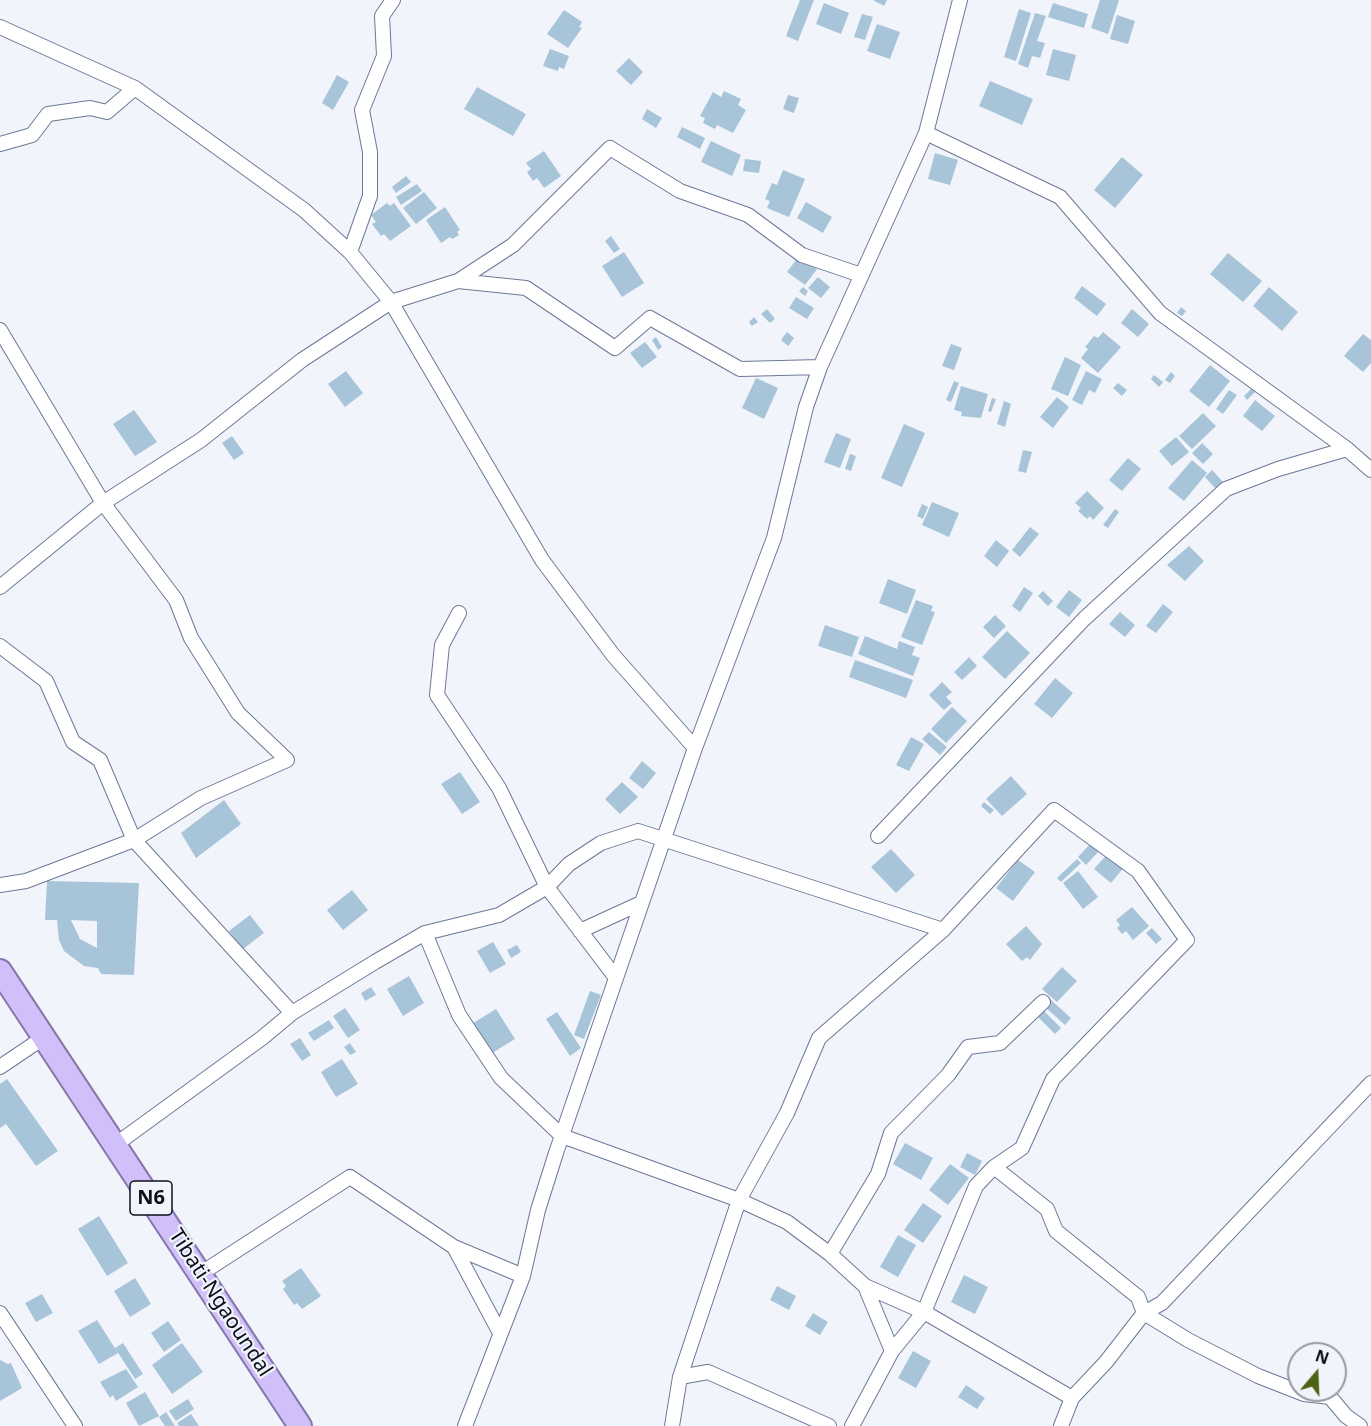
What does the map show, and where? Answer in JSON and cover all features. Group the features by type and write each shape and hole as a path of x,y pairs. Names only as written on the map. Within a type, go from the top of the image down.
{"highway":[{"name":"Tibati-Ngaoundal","path":"0,971 300,1426"}],"street":[{"path":"350,252 370,196 370,152 362,110 384,56 382,16 393,0"},
{"path":"465,1426 523,1276 538,1210 694,748 774,538 806,407 820,367 926,133 960,0"},
{"path":"0,27 135,88 304,210 350,252 391,302 542,560 613,655 694,748"},
{"path":"0,144 32,135 48,114 90,108 107,112 135,88"},
{"path":"926,133 1060,197 1160,313 1347,449 1365,459 1371,470"},
{"path":"0,587 103,503 201,440 302,360 391,302 458,280 513,245 610,148 680,191 748,215 802,255 861,275"},
{"path":"458,280 526,288 615,348 650,318 740,369 820,367"},
{"path":"0,330 103,503 176,600 191,638 238,713 287,760 201,798 134,840 26,881 0,885"},
{"path":"878,836 1084,619 1226,489 1278,469 1347,449"},
{"path":"459,613 442,645 437,695 499,788 547,886 616,978"},
{"path":"0,646 46,681 73,742 100,760 134,840 292,1013"},
{"path":"672,1426 680,1377 739,1200 787,1113 819,1038 944,930 1054,810 1138,871 1187,940 1053,1079 1022,1148 993,1167 976,1186 924,1312 892,1351 852,1426"},
{"path":"115,1145 262,1038 292,1013 425,933 499,915 547,886 569,864 601,843 638,831 944,930"},
{"path":"580,931 641,903"},
{"path":"425,933 459,1015 501,1078 562,1136 739,1200 787,1222 830,1254 865,1286 924,1312 1072,1398"},
{"path":"830,1254 878,1174 891,1133 948,1076 968,1047 1000,1043 1043,1002"},
{"path":"0,1067 43,1038"},
{"path":"1061,1426 1072,1398 1106,1362 1144,1313 1162,1303 1371,1083"},
{"path":"993,1167 1047,1209 1056,1231 1138,1297 1144,1313 1188,1340 1258,1376 1304,1394 1330,1397 1346,1416 1360,1426"},
{"path":"200,1274 350,1177 454,1247 523,1276"},
{"path":"454,1247 500,1333"},
{"path":"865,1286 892,1351"},
{"path":"0,1313 75,1426"},
{"path":"680,1377 708,1372 830,1426"}],"building":[{"path":"800,0 814,0 798,41 786,36"},
{"path":"873,0 887,0 884,6"},
{"path":"1100,0 1119,0 1108,34 1091,28"},
{"path":"824,3 849,13 841,34 816,24"},
{"path":"1053,3 1088,14 1084,28 1048,17"},
{"path":"1019,9 1031,13 1016,61 1004,57"},
{"path":"564,10 582,22 579,27 582,28 568,48 547,34"},
{"path":"1035,13 1046,16 1037,41 1045,43 1040,58 1032,56 1028,68 1018,64"},
{"path":"862,14 873,17 865,40 854,37"},
{"path":"1117,15 1135,21 1128,44 1110,39"},
{"path":"877,24 900,32 890,59 867,51"},
{"path":"550,49 569,56 564,69 559,67 558,71 543,66"},
{"path":"1053,49 1076,55 1069,81 1046,75"},
{"path":"629,58 643,72 631,85 616,71"},
{"path":"337,75 349,82 333,110 322,103"},
{"path":"990,81 1033,99 1022,125 979,106"},
{"path":"477,87 526,114 513,136 464,109"},
{"path":"724,91 741,99 738,105 746,110 733,133 717,125 715,129 703,123 705,118 700,116 713,92 721,97"},
{"path":"788,95 799,98 794,113 783,109"},
{"path":"647,109 662,118 656,128 642,119"},
{"path":"682,127 705,138 700,149 677,137"},
{"path":"711,141 741,155 732,176 701,162"},
{"path":"544,151 561,176 544,188 537,178 533,181 527,172 531,169 526,163"},
{"path":"935,153 958,160 950,185 928,179"},
{"path":"1122,157 1143,175 1115,208 1094,190"},
{"path":"745,159 761,161 759,173 743,171"},
{"path":"783,170 805,179 789,217 767,208 770,201 765,199 772,183 777,185"},
{"path":"406,176 411,182 396,193 392,187"},
{"path":"417,184 422,191 401,205 396,197"},
{"path":"424,192 437,208 416,224 403,208"},
{"path":"806,202 832,217 823,233 797,218"},
{"path":"387,203 390,206 394,203 411,226 390,241 384,234 381,236 372,224 376,222 371,215"},
{"path":"445,207 460,230 457,232 459,235 452,239 450,237 441,243 426,220"},
{"path":"611,236 620,249 614,253 605,241"},
{"path":"624,252 644,283 622,297 602,266"},
{"path":"1228,253 1262,281 1243,302 1210,274"},
{"path":"799,256 817,269 805,285 787,272"},
{"path":"818,277 830,287 821,298 808,288"},
{"path":"1082,286 1106,304 1097,316 1074,298"},
{"path":"803,287 808,291 805,296 799,291"},
{"path":"1269,287 1298,312 1282,331 1253,306"},
{"path":"796,297 814,308 807,319 789,308"},
{"path":"1181,307 1186,311 1182,316 1177,313"},
{"path":"767,309 775,319 770,323 761,314"},
{"path":"1132,309 1149,324 1138,337 1121,323"},
{"path":"754,317 758,322 752,326 749,322"},
{"path":"787,332 794,338 788,346 781,340"},
{"path":"1103,332 1121,347 1098,373 1081,358 1088,349 1085,347 1094,336 1098,338"},
{"path":"1363,334 1371,340 1371,363 1363,372 1344,356"},
{"path":"656,337 662,347 658,350 652,340"},
{"path":"645,342 657,357 642,368 630,353"},
{"path":"951,344 962,348 954,370 942,366"},
{"path":"1065,357 1081,365 1068,396 1051,389"},
{"path":"1210,365 1230,381 1209,407 1189,391"},
{"path":"346,371 363,393 345,407 328,384"},
{"path":"1086,371 1102,379 1095,393 1089,390 1082,405 1072,400"},
{"path":"1171,372 1175,376 1170,383 1165,380"},
{"path":"1154,375 1163,382 1159,387 1151,379"},
{"path":"756,378 778,388 764,419 742,408"},
{"path":"954,381 959,383 951,402 946,400"},
{"path":"1118,383 1127,390 1122,396 1113,388"},
{"path":"961,386 988,394 981,418 961,416 962,412 954,410"},
{"path":"1252,388 1255,392 1247,400 1244,396"},
{"path":"1229,390 1237,395 1223,414 1216,409"},
{"path":"1057,397 1069,407 1053,428 1040,417"},
{"path":"992,398 996,399 991,412 988,411"},
{"path":"1255,400 1275,416 1262,431 1243,416"},
{"path":"1004,401 1011,404 1005,427 997,424"},
{"path":"134,410 157,442 135,456 113,424"},
{"path":"1203,413 1216,426 1192,449 1179,436"},
{"path":"904,424 925,433 902,487 881,478"},
{"path":"836,433 851,439 840,468 824,462"},
{"path":"232,436 244,453 234,460 222,443"},
{"path":"1176,437 1189,452 1172,466 1159,451"},
{"path":"1202,443 1213,454 1203,464 1192,453"},
{"path":"1023,450 1032,452 1026,473 1018,471"},
{"path":"850,454 856,456 851,471 845,469"},
{"path":"1128,458 1141,469 1122,491 1109,480"},
{"path":"1192,460 1207,473 1184,501 1168,488"},
{"path":"1212,470 1224,483 1216,489 1205,477"},
{"path":"1087,491 1104,508 1093,520 1090,516 1087,519 1078,511 1081,508 1075,503"},
{"path":"932,502 959,513 949,537 922,525"},
{"path":"922,504 928,507 923,519 917,516"},
{"path":"1115,509 1119,512 1108,528 1103,525"},
{"path":"1030,527 1039,534 1020,557 1012,550"},
{"path":"996,540 1009,551 997,567 984,556"},
{"path":"1189,546 1204,561 1185,581 1167,565"},
{"path":"888,579 916,590 907,614 879,603"},
{"path":"1024,587 1033,593 1020,612 1012,606"},
{"path":"1069,590 1082,600 1069,617 1056,607"},
{"path":"1043,591 1053,601 1048,606 1038,596"},
{"path":"916,600 933,606 931,611 935,612 922,645 901,637"},
{"path":"1163,604 1173,612 1156,633 1146,626"},
{"path":"1120,612 1135,625 1125,637 1109,624"},
{"path":"995,615 1006,626 994,638 983,627"},
{"path":"825,625 859,637 852,657 818,646"},
{"path":"1007,631 1030,653 1005,679 982,657"},
{"path":"865,636 897,649 899,641 915,647 912,655 920,658 913,676 858,654"},
{"path":"969,657 977,666 962,680 954,672"},
{"path":"855,660 913,680 906,698 849,677"},
{"path":"1055,678 1073,693 1052,718 1034,704"},
{"path":"942,682 952,692 946,697 952,703 944,710 929,695"},
{"path":"952,707 967,721 946,743 931,729"},
{"path":"929,732 947,747 940,755 922,739"},
{"path":"911,737 924,744 909,771 896,765"},
{"path":"642,761 656,773 643,789 629,778"},
{"path":"460,772 480,802 462,814 441,784"},
{"path":"1011,776 1027,794 1002,816 986,799"},
{"path":"622,782 638,797 620,814 605,799"},
{"path":"224,800 241,824 196,858 181,833"},
{"path":"984,802 994,810 990,814 981,806"},
{"path":"1092,842 1100,850 1086,865 1078,857"},
{"path":"891,849 915,875 896,893 871,867"},
{"path":"1109,852 1125,866 1111,883 1094,869"},
{"path":"1077,859 1081,863 1061,882 1057,878"},
{"path":"1018,860 1035,872 1013,901 996,888"},
{"path":"1078,871 1098,897 1083,909 1063,883"},
{"path":"47,881 139,883 134,975 101,974 98,968 84,966 64,951 59,940 57,920 45,920","holes":["71,920 97,921 97,948 80,939"]},
{"path":"352,890 368,910 343,930 327,910"},
{"path":"1132,907 1149,926 1133,940 1126,931 1122,934 1117,928 1120,925 1116,920"},
{"path":"250,915 264,933 243,949 229,931"},
{"path":"1026,926 1042,944 1030,960 1027,957 1022,961 1006,944"},
{"path":"1152,928 1162,939 1156,944 1146,933"},
{"path":"493,942 506,964 490,973 477,951"},
{"path":"517,945 521,952 511,958 507,950"},
{"path":"1062,967 1077,981 1057,1002 1042,989"},
{"path":"409,976 424,1003 403,1016 387,989"},
{"path":"371,987 376,995 365,1001 361,993"},
{"path":"590,991 601,995 584,1039 574,1035"},
{"path":"1050,999 1071,1018 1065,1025 1044,1006"},
{"path":"345,1008 360,1030 348,1038 333,1016"},
{"path":"1041,1008 1061,1028 1055,1034 1035,1014"},
{"path":"496,1009 515,1039 489,1055 470,1025"},
{"path":"557,1012 581,1048 570,1056 546,1019"},
{"path":"329,1020 334,1028 314,1041 308,1033"},
{"path":"300,1038 311,1055 302,1061 290,1044"},
{"path":"350,1043 356,1052 350,1055 344,1047"},
{"path":"342,1059 358,1084 336,1097 321,1072"},
{"path":"7,1079 58,1151 36,1166 6,1124 0,1128 0,1084"},
{"path":"905,1143 933,1158 921,1180 893,1164"},
{"path":"967,1153 982,1161 975,1175 960,1167"},
{"path":"950,1164 969,1178 948,1205 929,1190"},
{"path":"923,1203 942,1216 923,1243 904,1230"},
{"path":"99,1216 128,1263 107,1276 78,1229"},
{"path":"898,1235 916,1245 898,1277 880,1267"},
{"path":"301,1268 321,1296 302,1309 297,1303 294,1305 283,1289 286,1286 282,1281"},
{"path":"964,1275 988,1287 975,1314 951,1302"},
{"path":"135,1278 151,1304 130,1317 114,1291"},
{"path":"777,1286 796,1296 789,1310 770,1300"},
{"path":"42,1294 53,1313 36,1322 25,1303"},
{"path":"813,1313 828,1322 820,1335 805,1326"},
{"path":"97,1320 118,1353 99,1364 78,1331"},
{"path":"168,1321 181,1340 164,1352 151,1333"},
{"path":"123,1343 143,1374 135,1379 115,1348"},
{"path":"182,1343 203,1372 172,1394 152,1365"},
{"path":"913,1351 931,1361 916,1388 898,1378"},
{"path":"0,1360 11,1363 22,1388 0,1401"},
{"path":"126,1369 138,1387 116,1401 113,1395 110,1398 100,1382"},
{"path":"966,1385 985,1398 977,1409 958,1397"},
{"path":"145,1392 159,1416 139,1426 126,1403"},
{"path":"188,1399 194,1409 176,1421 169,1411"},
{"path":"166,1412 175,1426 165,1426 159,1417"},
{"path":"191,1414 199,1426 179,1426 177,1423"}]}
